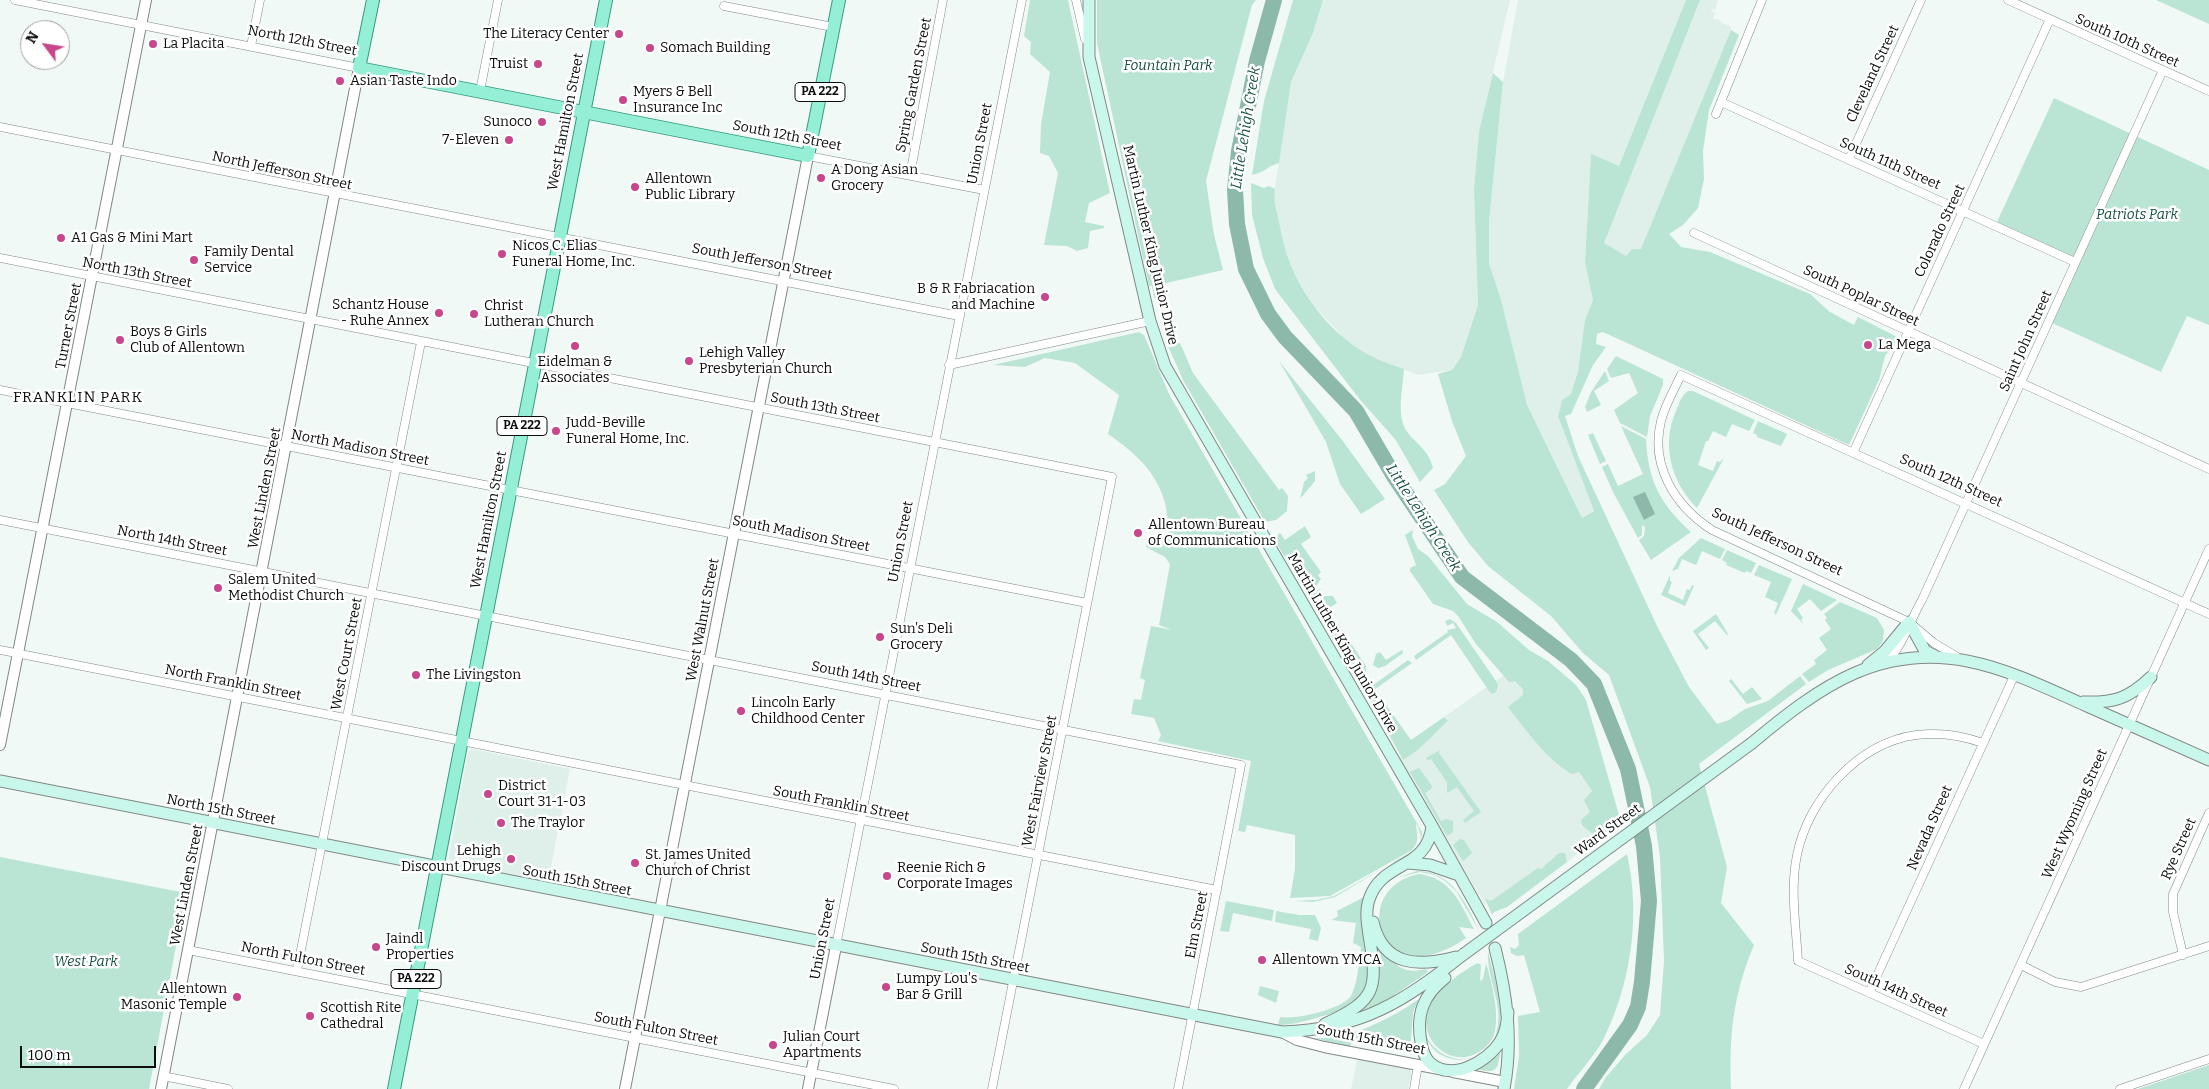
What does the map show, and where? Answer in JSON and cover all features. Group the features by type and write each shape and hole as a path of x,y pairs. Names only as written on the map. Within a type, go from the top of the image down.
{"main road":[{"path":"359,68 373,0"},
{"name":"West Hamilton Street","path":"437,868 509,490 606,0"},
{"name":"PA 222","path":"808,156 839,0"},
{"name":"Martin Luther King Junior Drive","path":"1089,0 1089,57 1150,321 1165,366 1432,826 1486,923"},
{"name":"North 12th Street","path":"359,68 583,111"},
{"name":"South 12th Street","path":"583,111 808,156"},
{"path":"1856,673 1882,655 1909,622 1924,651 1939,657 1980,662 2015,674 2209,760"},
{"name":"Ward Street","path":"1282,1032 1310,1031 1351,1023 1380,1012 1466,957 1521,914 1806,702 1833,684 1856,673 1886,663 1925,657 1939,657"},
{"path":"2076,701 2107,703 2121,699 2136,691 2151,678"},
{"name":"North 15th Street","path":"0,781 213,825 437,868"},
{"path":"1310,1031 1358,1007 1370,993 1375,970 1367,918 1372,892 1385,876 1406,864 1424,850 1431,834 1432,826"},
{"path":"1406,864 1430,865 1459,875"},
{"name":"PA 222","path":"394,1089 437,868"},
{"name":"South 15th Street","path":"437,868 1282,1032"},
{"path":"1385,876 1376,895 1373,909 1375,930 1387,949 1404,961 1424,964 1466,957"},
{"path":"1495,948 1508,1012 1509,1034 1505,1085"},
{"path":"1466,957 1438,983 1426,998 1418,1021 1426,1057 1430,1063 1447,1070 1459,1069 1476,1063 1493,1050 1504,1033 1508,1012"},
{"path":"1418,1065 1420,1035"}],"street":[{"name":"North 12th Street","path":"15,0 32,1 359,68"},
{"name":"Turner Street","path":"0,746 146,0"},
{"path":"251,46 260,0"},
{"path":"480,91 498,0"},
{"name":"Spring Garden Street","path":"910,175 943,0"},
{"name":"Union Street","path":"808,1089 1022,0"},
{"path":"1076,0 1089,57"},
{"path":"1716,114 1762,0"},
{"name":"Cleveland Street","path":"1849,159 1921,0"},
{"name":"South 10th Street","path":"2008,0 2209,91"},
{"path":"724,6 833,27"},
{"name":"Colorado Street","path":"1854,453 2050,19"},
{"name":"West Linden Street","path":"161,1089 263,571 359,68"},
{"name":"Saint John Street","path":"1886,663 1901,643 1909,622 1922,600 2163,70"},
{"name":"South 11th Street","path":"1721,102 2076,262"},
{"name":"North Jefferson Street","path":"0,128 559,237"},
{"name":"South 12th Street","path":"808,156 984,190"},
{"name":"West Walnut Street","path":"625,1089 808,156"},
{"name":"South Poplar Street","path":"1694,233 2209,469"},
{"name":"South Jefferson Street","path":"559,237 959,316"},
{"name":"North 13th Street","path":"0,258 534,364"},
{"path":"949,365 1150,321"},
{"name":"West Court Street","path":"297,970 421,342"},
{"name":"South 13th Street","path":"534,364 1112,477"},
{"name":"South 12th Street","path":"1681,374 2209,614"},
{"name":"South Jefferson Street","path":"1681,374 1666,405 1659,434 1661,464 1666,479 1680,502 1700,522 1712,530 1909,622 1946,652 1964,659"},
{"name":"North Madison Street","path":"0,390 509,490"},
{"name":"West Fairview Street","path":"992,1089 1112,477"},
{"name":"South Madison Street","path":"509,490 1087,603"},
{"name":"North 14th Street","path":"0,520 486,615"},
{"name":"West Wyoming Street","path":"1964,1089 2209,549"},
{"name":"South 14th Street","path":"486,615 1241,765"},
{"name":"North Franklin Street","path":"0,650 461,741"},
{"name":"Nevada Street","path":"1869,993 2015,674"},
{"name":"South 14th Street","path":"1983,743 1966,737 1933,733 1912,736 1896,740 1854,764 1827,791 1807,824 1797,854 1794,876 1798,961 1984,1044"},
{"name":"South Franklin Street","path":"461,741 1217,890"},
{"name":"Elm Street","path":"1178,1089 1241,765"},
{"name":"Rye Street","path":"2183,955 2173,912 2174,894 2209,813"},
{"path":"2021,965 2055,982 2081,986 2209,946"},
{"name":"North Fulton Street","path":"188,950 414,993"},
{"name":"South Fulton Street","path":"414,993 894,1089"},
{"name":"South 15th Street","path":"1282,1032 1297,1040 1447,1070 1505,1085"},
{"path":"2120,1089 2209,1060"},
{"path":"1414,1089 1418,1065"},
{"path":"164,1076 228,1089"}],"shaded area":[{"path":"1323,0 1510,0 1479,131 1474,189 1478,305 1461,357 1452,370 1418,375 1369,356 1346,340 1312,304 1293,271 1281,237 1274,193 1291,82 1313,33"},
{"path":"1518,0 1686,0 1619,166 1591,155 1585,261 1593,300 1585,320 1578,370 1571,394 1562,400 1558,416 1594,511 1582,518 1527,405 1489,264 1489,221 1503,82"},
{"path":"1700,0 1718,0 1715,10 1712,9 1711,11 1715,13 1713,19 1721,20 1721,22 1731,27 1731,30 1641,250 1632,249 1626,256 1603,243"},
{"path":"1645,492 1655,514 1644,520 1633,497"},
{"path":"1508,672 1536,680 1578,771 1592,791 1590,812 1598,838 1558,869 1549,863 1485,905 1399,758 1448,722 1444,717"},
{"path":"472,749 570,769 548,882 457,865 450,861 449,856 468,752"},
{"path":"1358,1056 1410,1069 1412,1073 1408,1089 1351,1089"}],"green space":[{"path":"1030,0 1068,0 1110,193 1089,203 1085,222 1104,226 1104,228 1090,231 1088,248 1077,251 1067,246 1044,245 1058,173 1049,156 1040,153 1041,124 1050,72 1030,54 1031,42 1024,36"},
{"name":"Fountain Park","path":"1097,0 1256,0 1252,5 1206,181 1214,235 1223,270 1162,284 1167,309 1154,297 1152,286 1149,286 1097,43"},
{"path":"1293,0 1323,0 1313,33 1291,82 1279,163 1252,175 1264,101"},
{"path":"1686,0 1700,0 1604,243 1626,256 1632,249 1641,249 1731,30 1739,35 1709,110 1703,151 1704,179 1698,208 1683,225 1669,234 1681,247 1710,252 1810,294 1830,312 1854,325 1858,317 1899,338 1885,356 1879,380 1849,445 1603,332 1597,334 1596,344 1606,347 1593,365 1571,414 1565,416 1578,456 1657,626 1689,687 1717,724 1729,720 1745,709 1768,701 1800,676 1806,684 1699,764 1727,867 1721,903 1754,945 1741,981 1734,1016 1731,1051 1731,1089 1599,1089 1606,1077 1626,1054 1647,1035 1660,1015 1664,961 1660,857 1650,787 1609,675 1583,653 1551,616 1488,566 1468,542 1434,490 1445,484 1466,456 1452,421 1438,374 1452,370 1461,357 1478,305 1474,189 1479,131 1493,73 1503,82 1489,221 1489,264 1501,300 1527,405 1582,518 1594,511 1558,416 1562,400 1571,394 1578,371 1585,320 1593,300 1585,262 1591,154 1619,166"},
{"path":"2156,0 2209,0 2209,24"},
{"name":"Patriots Park","path":"2054,98 2209,170 2209,325 2187,316 2161,372 2052,323 2080,261 1997,222"},
{"path":"1251,183 1264,188 1269,186 1275,189 1277,213 1284,246 1291,265 1310,301 1323,317 1352,344 1373,357 1404,369 1401,404 1403,424 1427,454 1433,468 1420,482 1395,439 1361,401 1275,289 1263,258 1252,215"},
{"path":"1139,332 1144,335 1169,394 1422,832 1418,846 1420,833 1416,823 1417,840 1412,850 1330,896 1290,898 1295,869 1295,835 1247,825 1245,832 1238,831 1251,761 1158,741 1161,735 1154,718 1131,714 1134,699 1141,700 1145,680 1140,678 1151,626 1172,630 1159,625 1170,564 1165,557 1146,547 1148,539 1168,543 1168,524 1162,493 1146,467 1135,455 1108,434 1119,395 1075,363 1045,358 1025,367 993,365"},
{"path":"1180,343 1193,373 1279,490 1282,488 1288,496 1287,511 1276,520 1265,522 1183,380 1168,346"},
{"path":"1616,356 1663,379 1663,385 1650,416 1647,437 1620,423 1614,410 1638,393 1629,373 1611,378 1607,369"},
{"path":"1279,361 1342,440 1385,499 1361,514 1340,484 1326,442"},
{"path":"1605,371 1609,381 1594,391 1601,405 1587,412 1585,407 1591,392"},
{"path":"1688,391 1693,391 1755,420 1749,431 1732,424 1726,437 1713,431 1708,441 1706,441 1698,465 1713,471 1717,461 1720,462 1724,458 1697,508 1688,498 1675,475 1669,450 1669,437 1676,411 1680,400"},
{"path":"1758,421 1787,434 1781,446 1757,437 1753,433"},
{"path":"1621,426 1646,439 1647,454 1653,480 1658,491 1671,512 1691,532 1651,560 1639,540 1644,536 1645,527 1642,525 1642,535 1638,538 1602,467 1608,464 1618,486 1643,474"},
{"path":"1593,433 1606,461 1600,464 1588,435"},
{"path":"1315,471 1315,481 1300,499 1304,482 1308,478 1306,475"},
{"path":"1305,526 1311,537 1301,544 1321,572 1318,575 1321,579 1316,586 1306,593 1274,539 1280,533 1285,540"},
{"path":"1413,530 1412,536 1418,549 1428,556 1467,604 1497,622 1529,650 1548,661 1576,685 1586,700 1621,822 1598,838 1582,825 1581,820 1590,812 1584,800 1592,791 1579,772 1572,774 1554,760 1537,744 1508,707 1523,695 1523,689 1515,681 1509,682 1476,644 1453,611 1433,604 1410,571 1410,568 1416,565 1405,535"},
{"path":"1701,538 1725,549 1720,559 1702,551 1696,565 1682,559 1678,569 1672,571 1679,558"},
{"path":"1727,550 1756,563 1751,573 1746,571 1745,573 1726,565 1727,563 1722,560"},
{"path":"1759,565 1792,579 1774,619 1778,603 1765,597 1771,582 1754,575"},
{"path":"1670,575 1670,581 1672,582 1668,593 1683,600 1687,589 1690,590 1692,585 1694,586 1685,606 1661,595"},
{"path":"1803,584 1837,600 1821,611 1810,599 1797,609 1803,618 1801,620 1804,625 1791,611"},
{"path":"1320,589 1324,596 1333,596 1337,603 1319,615 1308,596"},
{"path":"1840,602 1877,618 1884,630 1883,641 1877,649 1828,670 1809,682 1802,674 1816,664 1814,660 1827,650 1819,638 1831,629 1825,620 1827,618 1824,614"},
{"path":"1716,614 1728,634 1715,621 1698,634 1709,648 1706,650 1693,631"},
{"path":"1330,618 1336,621 1366,666 1366,678 1358,682 1322,621"},
{"path":"1450,619 1456,623 1496,681 1498,686 1496,692 1492,694 1489,691 1451,635 1416,660 1414,656 1448,632 1447,630 1456,628 1453,623 1447,626 1445,621"},
{"path":"1402,650 1403,653 1385,666 1378,668 1373,665 1376,654 1380,652 1386,660"},
{"path":"1408,660 1412,663 1371,692 1373,694 1377,692 1411,740 1444,717 1448,721 1422,746 1403,760 1365,691"},
{"path":"1731,679 1743,694 1752,687 1762,699 1747,704 1729,681"},
{"path":"1440,750 1439,753 1481,812 1465,823 1463,820 1474,811 1457,787 1447,793 1447,782 1431,759 1428,760 1426,758"},
{"path":"1419,768 1432,786 1425,793 1441,821 1446,819 1453,821 1453,832 1447,836 1410,772"},
{"path":"1460,839 1464,840 1472,853 1463,861 1453,845"},
{"path":"1417,847 1411,854 1388,868 1393,863"},
{"path":"1559,853 1565,853 1567,862 1507,907 1494,912 1492,915 1485,898 1491,901 1538,868 1541,869"},
{"path":"1627,854 1633,901 1631,949 1621,996 1603,1040 1567,1089 1514,1089 1519,1056 1518,1016 1540,1012 1524,955 1517,956 1511,953 1510,947 1515,949 1519,945 1518,934"},
{"name":"West Park","path":"0,857 186,893 149,1089 0,1089"},
{"path":"1384,868 1335,897 1313,902 1294,901 1316,900 1334,896"},
{"path":"1417,871 1430,873 1441,877 1450,884 1458,892 1481,934 1456,891 1445,881 1435,875 1420,872 1396,878"},
{"path":"1419,874 1430,876 1447,886 1459,901 1474,929 1459,927 1466,938 1437,953 1413,955 1395,948 1383,934 1379,917 1384,899 1397,884"},
{"path":"1364,897 1363,933 1368,966 1367,982 1362,995 1349,1006 1327,1015 1297,1023 1278,1025 1280,1017 1297,1017 1331,1009 1348,999 1352,994 1357,977 1361,947 1353,943 1356,923 1332,920 1338,916 1337,911"},
{"path":"1226,901 1274,910 1272,921 1233,913 1229,932 1220,931"},
{"path":"1276,911 1299,915 1315,915 1321,928 1318,941 1309,939 1311,929 1275,922"},
{"path":"1375,947 1403,969 1417,971 1426,969 1428,972 1387,1000 1354,1014 1368,1003"},
{"path":"1488,951 1501,1008 1501,1018 1495,1041 1486,1051 1482,1053 1490,1046 1496,1034 1498,1024 1497,1003 1488,961"},
{"path":"1478,963 1481,965 1480,981 1483,979 1486,963 1493,988 1496,1014 1494,1034 1485,1048 1479,1052 1459,1057 1449,1055 1433,1043 1428,1034 1426,1024 1427,1013 1430,1005 1441,990 1456,977"},
{"path":"1260,986 1279,991 1276,1003 1258,995"},
{"path":"1419,999 1413,1012 1410,1052 1352,1041 1350,1047 1314,1038 1342,1036 1369,1027 1383,1021"},
{"path":"1424,1031 1430,1042 1449,1057 1469,1058 1463,1060 1450,1059 1439,1053 1430,1044"},
{"path":"1500,1053 1498,1064 1494,1070 1475,1069 1491,1061"},
{"path":"2209,1065 2209,1089 2138,1089"}],"waterway":[{"name":"Little Lehigh Creek","path":"1274,0 1257,61 1239,151 1235,190 1237,224 1246,269 1268,314 1285,337 1356,411 1394,476 1462,577 1571,660 1594,684 1628,769 1644,846 1649,901 1642,982 1638,1007 1630,1025 1584,1089"}],"place":[{"name":"The Literacy Center","path":"619,34"},
{"name":"La Placita","path":"153,44"},
{"name":"Somach Building","path":"650,48"},
{"name":"Truist","path":"538,64"},
{"name":"Asian Taste Indo","path":"340,81"},
{"name":"Myers & Bell Insurance Inc","path":"623,100"},
{"name":"Sunoco","path":"542,122"},
{"name":"7-Eleven","path":"509,140"},
{"name":"A Dong Asian Grocery","path":"821,178"},
{"name":"Allentown Public Library","path":"635,187"},
{"name":"A1 Gas & Mini Mart","path":"61,238"},
{"name":"Nicos C. Elias Funeral Home, Inc.","path":"502,254"},
{"name":"Family Dental Service","path":"194,260"},
{"name":"B & R Fabriacation and Machine","path":"1045,297"},
{"name":"Schantz House - Ruhe Annex","path":"439,313"},
{"name":"Christ Lutheran Church","path":"474,314"},
{"name":"Boys & Girls Club of Allentown","path":"120,340"},
{"name":"La Mega","path":"1868,345"},
{"name":"Eidelman & Associates","path":"575,346"},
{"name":"Lehigh Valley Presbyterian Church","path":"689,361"},
{"name":"Judd-Beville Funeral Home, Inc.","path":"556,431"},
{"name":"Allentown Bureau of Communications","path":"1138,533"},
{"name":"Salem United Methodist Church","path":"218,588"},
{"name":"Sun's Deli Grocery","path":"880,637"},
{"name":"The Livingston","path":"416,675"},
{"name":"Lincoln Early Childhood Center","path":"741,711"},
{"name":"District Court 31-1-03","path":"488,794"},
{"name":"The Traylor","path":"501,823"},
{"name":"Lehigh Discount Drugs","path":"511,859"},
{"name":"St. James United Church of Christ","path":"635,863"},
{"name":"Reenie Rich & Corporate Images","path":"887,876"},
{"name":"Jaindl Properties","path":"376,947"},
{"name":"Allentown YMCA","path":"1262,960"},
{"name":"Lumpy Lou's Bar & Grill","path":"886,987"},
{"name":"Allentown Masonic Temple","path":"237,997"},
{"name":"Scottish Rite Cathedral","path":"310,1016"},
{"name":"Julian Court Apartments","path":"773,1045"}],"district":[{"name":"FRANKLIN PARK","path":"78,398"}]}
